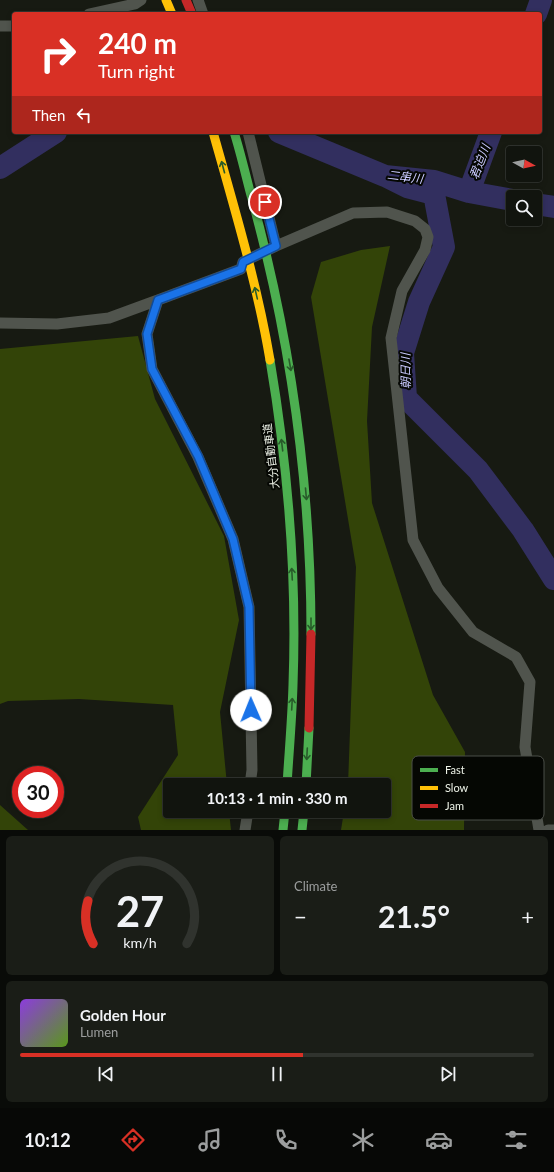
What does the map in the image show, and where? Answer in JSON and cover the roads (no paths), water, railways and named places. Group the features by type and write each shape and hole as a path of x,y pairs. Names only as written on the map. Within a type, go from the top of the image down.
{"highway":[{"path":"166,0 171,12"},
{"path":"186,0 191,12"},
{"name":"大分自動車道","path":"214,134 245,246 265,331 277,403 288,497 293,593 293,685 287,778"},
{"path":"235,134 264,241 283,327 296,401 307,495 311,600 311,685 306,778"},
{"path":"283,830 284,818"},
{"path":"302,830 303,818"}],"street":[{"path":"98,12 135,4 141,0"},
{"path":"198,0 202,12"},
{"path":"0,26 12,26"},
{"path":"249,134 276,246"},
{"path":"0,323 57,324 109,318 241,269 243,262 353,213 386,212 416,221 425,229 428,237 426,250 402,291 391,338 413,540 438,588 473,632 516,657 530,682 524,747 526,756"},
{"path":"158,300 147,334 152,369 198,456 233,539 249,607 251,778"},
{"path":"246,830 247,818"},
{"path":"537,820 539,830"},
{"path":"548,830 554,830"}],"waterway":[{"name":"君迫川","path":"537,12 541,0"},
{"name":"二串川","path":"0,168 53,134"},
{"name":"朝日川","path":"284,134 385,176 434,181 469,192 506,199"},
{"name":"君迫川","path":"469,192 490,134"},
{"name":"朝日川","path":"385,176 407,187 434,194 444,247 419,302 403,353 406,398 478,470 523,530 554,579"},
{"name":"二串川","path":"542,205 554,207"}]}
